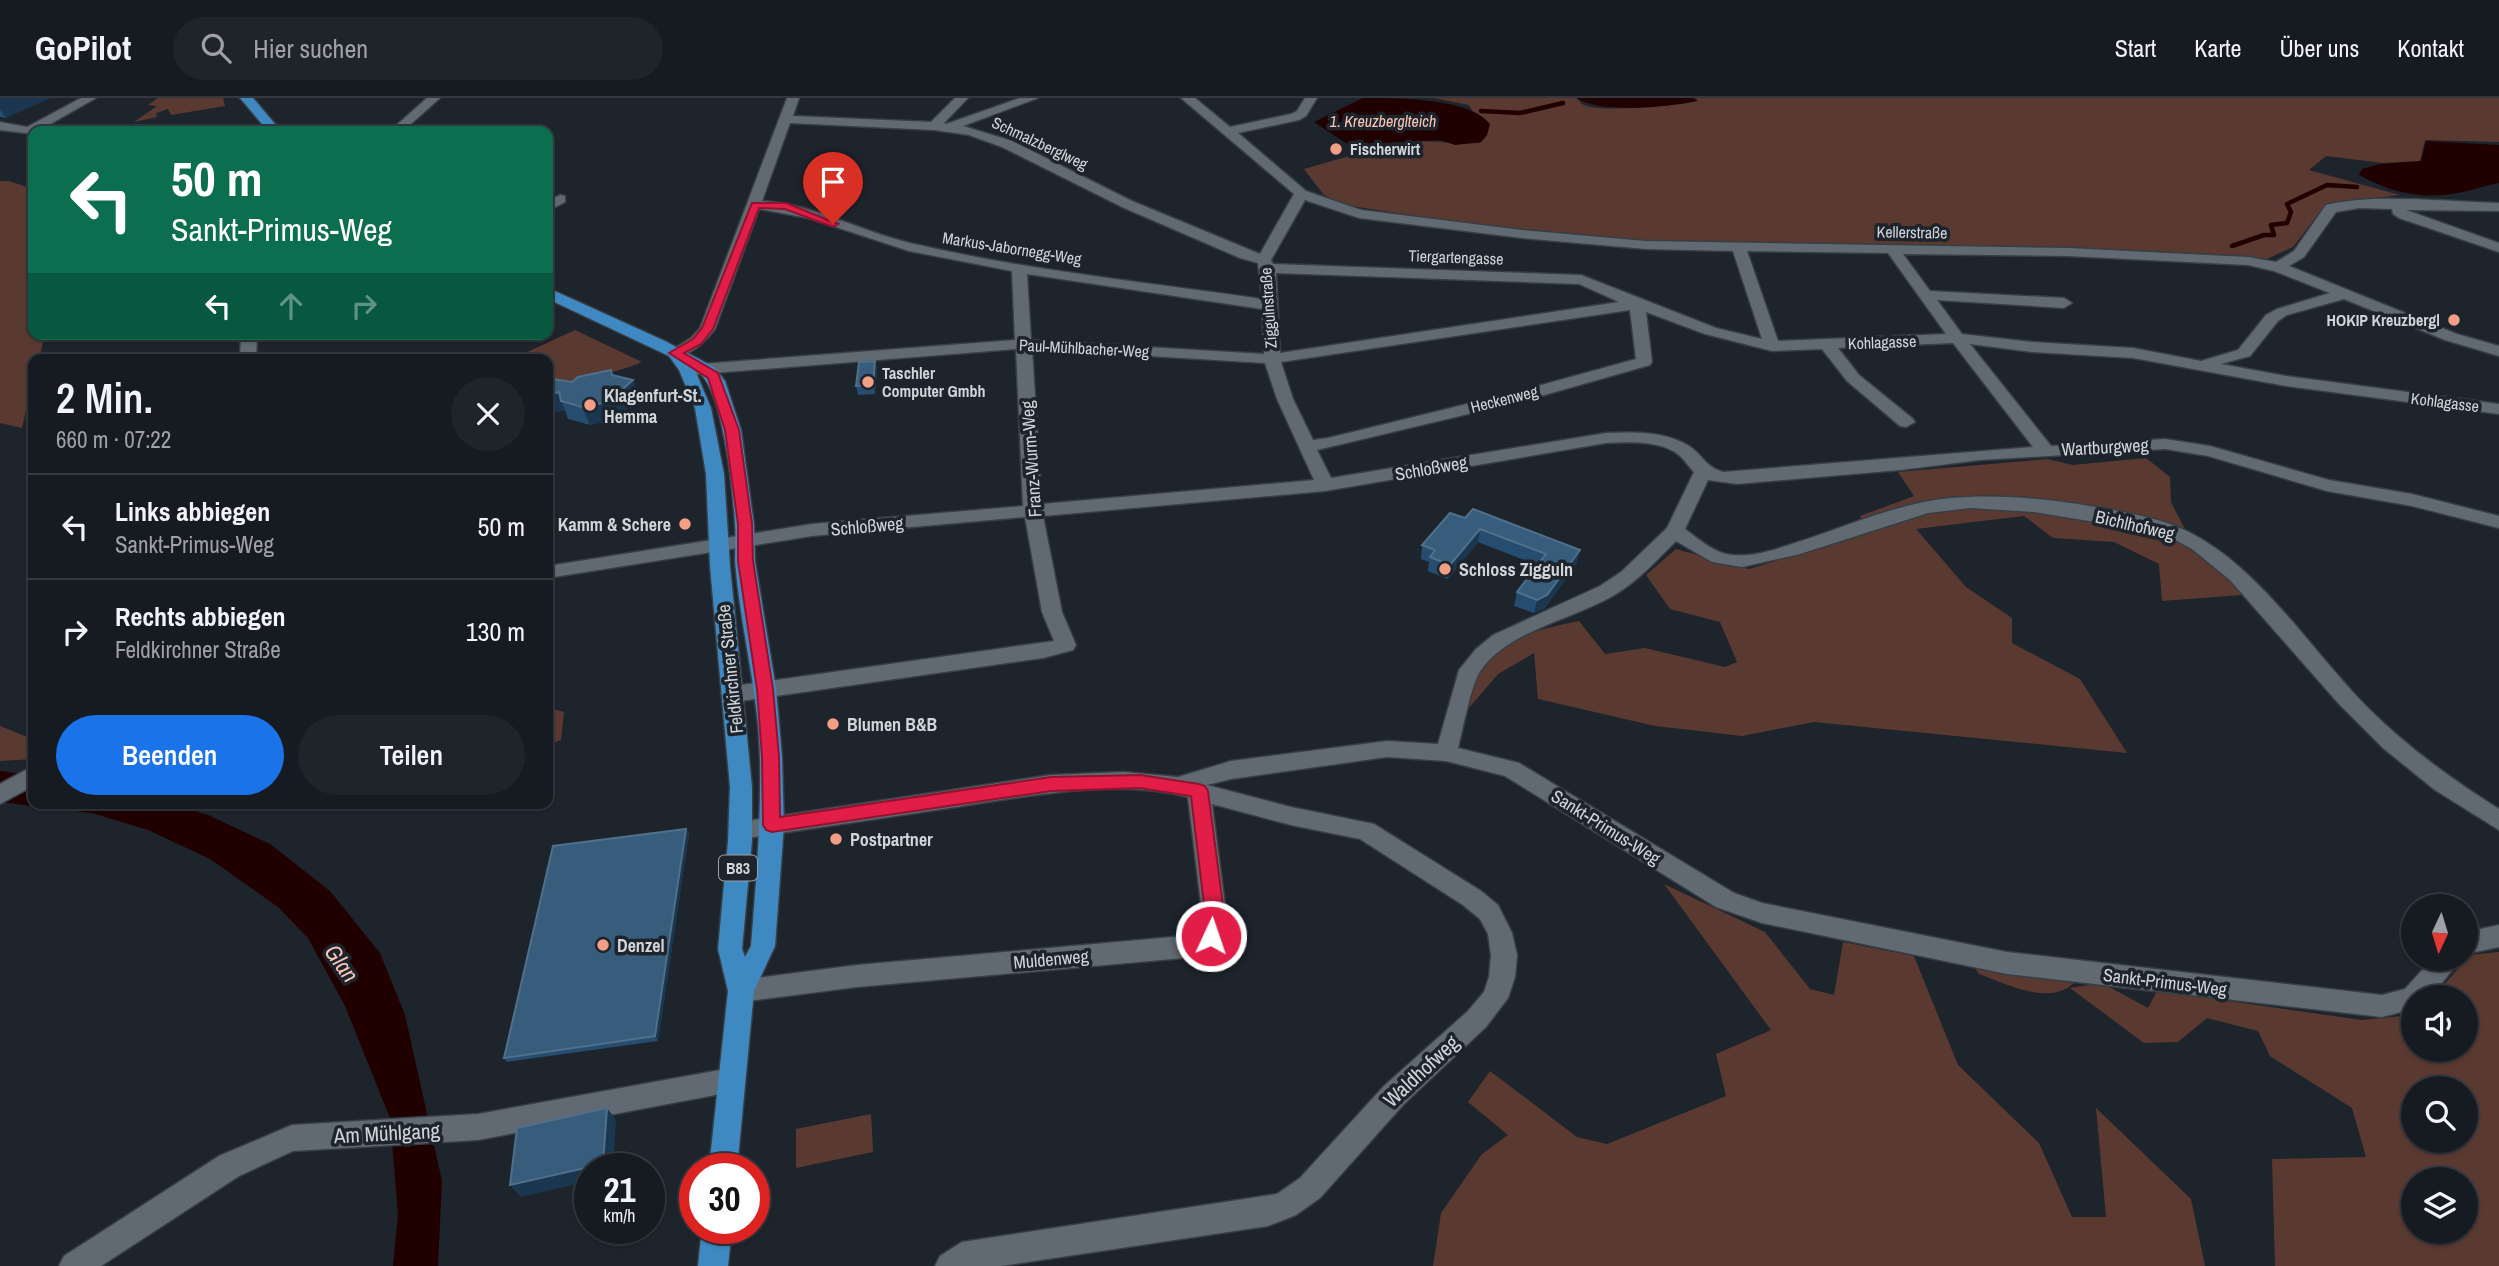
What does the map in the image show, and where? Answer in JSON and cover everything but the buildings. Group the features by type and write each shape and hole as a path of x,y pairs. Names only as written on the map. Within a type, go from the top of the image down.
{"main road":[{"path":"246,98 269,126"},
{"name":"Feldkirchner Straße","path":"553,295 708,370 716,382 732,430 746,561 765,689 771,757 772,825 763,946 741,990 724,1153"},
{"name":"Feldkirchner Straße","path":"675,353 687,370 703,408 715,474 720,566 741,787 741,830 730,949 741,990"},
{"path":"713,1266 715,1244"}],"street":[{"path":"38,126 90,98"},
{"path":"402,126 434,98"},
{"path":"675,353 697,341 707,329 793,98"},
{"path":"934,126 962,98"},
{"path":"949,127 1032,98"},
{"path":"1186,98 1301,194"},
{"path":"1227,131 1295,117 1302,113 1311,98"},
{"name":"Schmalzberglweg","path":"786,119 934,126 971,131 1007,144 1127,204 1266,264"},
{"path":"0,127 28,131"},
{"name":"Ziggulnstraße","path":"1301,194 1266,264 1272,359 1285,399 1325,485"},
{"name":"Kellerstraße","path":"1301,194 1359,214 1444,226 1646,245 1892,249 2248,261 2278,267 2451,337 2499,351"},
{"path":"2278,267 2299,254 2331,208 2403,203 2499,206"},
{"path":"2403,203 2398,211 2404,215 2499,248"},
{"name":"Markus-Jabornegg-Weg","path":"755,205 786,206 856,233 905,246 1019,268 1268,305"},
{"path":"1739,248 1772,346"},
{"path":"1892,249 1957,338 2045,450"},
{"name":"Tiergartengasse","path":"1266,264 1581,280 1637,304"},
{"name":"Franz-Wurm-Weg","path":"765,689 1043,651 1066,645 1052,612 1033,511 1019,268"},
{"path":"2203,365 2244,352 2272,318 2344,294"},
{"path":"1926,295 2064,303"},
{"name":"Kohlagasse","path":"1272,359 1637,304 1711,331 1772,346 1957,338 2032,347 2133,353 2310,385 2499,409"},
{"name":"Heckenweg","path":"1307,446 1521,396 1644,362 1637,304"},
{"name":"Paul-Mühlbacher-Weg","path":"687,370 1024,344 1272,359"},
{"path":"1827,344 1853,378 1906,422"},
{"name":"Schloßweg","path":"553,571 812,530 1325,485 1606,438 1635,437 1672,444 1685,452 1703,472"},
{"name":"Wartburgweg","path":"1703,472 1722,478 1737,478 2045,450 2145,444 2210,451 2327,485 2412,500 2499,522"},
{"path":"1446,753 1469,670 1483,654 1500,640 1607,591 1628,578 1675,531 1703,472"},
{"name":"Bichlhofweg","path":"1675,531 1703,550 1723,560 1735,562 1765,557 1904,513 1956,503 2048,508 2169,529 2219,557 2390,743 2437,782 2499,821"},
{"path":"734,694 765,689"},
{"name":"Sankt-Primus-Weg","path":"741,830 1051,784 1124,781 1189,789 1208,775 1231,770 1387,749 1446,753 1511,769 1725,900 1762,913 2007,963 2382,1006 2413,998 2437,971"},
{"path":"0,795 28,778"},
{"name":"Muldenweg","path":"741,990 857,976 1195,946 1208,942 1215,921 1189,789"},
{"name":"Waldhofweg","path":"950,1266 962,1257 1268,1212 1286,1205 1310,1188 1394,1095 1477,1019 1495,998 1502,977 1504,955 1500,933 1489,912 1472,898 1366,831 1291,816 1189,789"},
{"path":"2478,940 2499,936"},
{"name":"Am Mühlgang","path":"74,1266 229,1166 292,1138 478,1127 731,1080"}],"shaded area":[{"path":"158,98 223,98 225,106 171,115 168,109 156,113 157,117 134,122 157,106 148,105"},
{"path":"1434,98 1576,98 1584,105 1592,107 1622,108 1698,101 1695,98 2499,98 2499,142 2425,140 2420,161 2383,163 2326,156 2309,170 2400,195 2326,204 2293,247 2267,259 2060,248 1652,242 1461,223 1339,204 1323,194 1304,169 1392,145 1424,142 1480,143 1487,135 1469,105"},
{"path":"0,181 9,181 28,187 28,340 44,340 40,354 28,354 28,402 22,428 0,423"},
{"path":"575,330 642,362 553,387 553,354 523,354"},
{"path":"2146,458 2170,477 2171,502 2186,531 2242,595 2162,601 2159,564 2114,542 2053,538 2024,516 1916,529 1966,587 2012,618 2012,643 2080,679 2127,753 1814,722 1742,736 1655,726 1538,699 1534,653 1498,674 1468,709 1480,666 1489,653 1527,634 1579,621 1605,654 1645,648 1725,667 1737,662 1720,622 1670,609 1646,575 1676,549 1749,569 1870,533 1860,516 1914,496 1898,472 2047,459 2073,465"},
{"path":"553,709 564,712 561,740 553,743"},
{"path":"0,726 28,736 28,759 0,761"},
{"path":"1664,884 1765,932 1810,989 1834,995 1843,942 1914,956 1958,1065 2039,1143 2072,1217 2106,1217 2096,1108 2191,1199 2205,1266 1433,1266 1441,1213 1482,1154 1508,1135 1468,1102 1490,1071 1577,1137 1607,1144 1726,1096 1716,1054 1771,1030"},
{"path":"2499,952 2499,1266 2275,1266 2272,1159 2366,1157 2352,1108 2270,1056 2258,1031 2207,1018 2178,1042 2144,1043 2070,988 2102,983 2148,1008 2157,991 2362,1020 2401,1016 2401,1062 2478,1062 2478,985 2444,985 2456,971 2478,971 2478,954"},
{"path":"1973,965 2075,982 2053,993 2028,991 1979,974"},
{"path":"871,1114 873,1152 796,1168 796,1129"}],"water":[{"name":"1. Kreuzberglteich","path":"1363,98 1414,99 1451,104 1480,115 1490,124 1487,135 1481,142 1455,145 1440,140 1349,145 1314,122"},
{"path":"1577,98 1693,98 1697,101 1618,108 1587,103"},
{"path":"2426,141 2499,145 2499,183 2434,196 2395,190 2359,175 2362,169 2380,164 2421,161"},
{"path":"0,771 28,774 28,805 0,802"},
{"name":"Glan","path":"59,809 189,809 270,844 330,891 380,953 405,1015 442,1181 438,1266 393,1266 398,1214 390,1118 345,1006 308,938 278,907 210,859 148,830 92,813"}],"waterway":[{"path":"1481,111 1520,113 1563,103"},
{"path":"2232,246 2264,235 2274,235 2271,225 2287,223 2291,212 2287,204 2327,185 2357,187"}],"place":[{"name":"Fischerwirt","path":"1336,149"},
{"name":"HOKIP Kreuzbergl","path":"2454,320"},
{"name":"Taschler Computer Gmbh","path":"868,382"},
{"name":"Klagenfurt-St. Hemma","path":"590,405"},
{"name":"Kamm & Schere","path":"685,524"},
{"name":"Schloss Zigguln","path":"1445,569"},
{"name":"Blumen B&B","path":"833,724"},
{"name":"Postpartner","path":"836,839"},
{"name":"Denzel","path":"603,945"}],"route":[{"path":"833,224 786,206 755,205 707,329 697,341 675,353 708,370 714,376 732,430 745,524 746,561 765,689 771,757 772,825 1051,784 1155,782 1199,791 1215,921 1211,936"}]}
